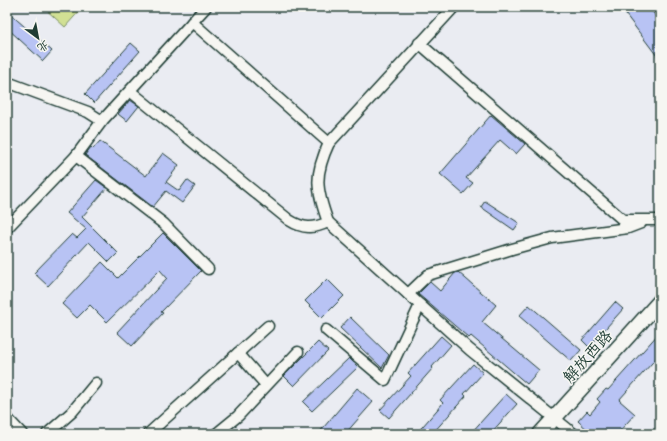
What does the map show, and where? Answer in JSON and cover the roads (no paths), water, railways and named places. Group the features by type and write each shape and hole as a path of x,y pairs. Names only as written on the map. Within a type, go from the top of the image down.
{"street":[{"path":"7,228 76,156 102,121 206,7"},
{"path":"454,7 419,43 329,143 320,162 317,182 321,203 328,222 470,350 574,434"},
{"path":"192,22 329,143"},
{"path":"419,43 623,220 660,220"},
{"path":"7,82 88,112 102,121"},
{"path":"130,92 298,226 308,228 319,226 328,222"},
{"path":"76,156 164,224 208,269"},
{"path":"408,294 428,275 505,251 552,238 628,228 648,220"},
{"name":"解放西路","path":"550,434 557,420 660,301"},
{"path":"326,330 385,380 420,305"},
{"name":"解放西路","path":"540,434 557,420 660,312"},
{"path":"148,434 268,326"},
{"path":"216,434 238,416 298,352"},
{"path":"238,353 266,385"},
{"path":"47,434 72,412 96,382"},
{"path":"7,418 22,434"}]}
